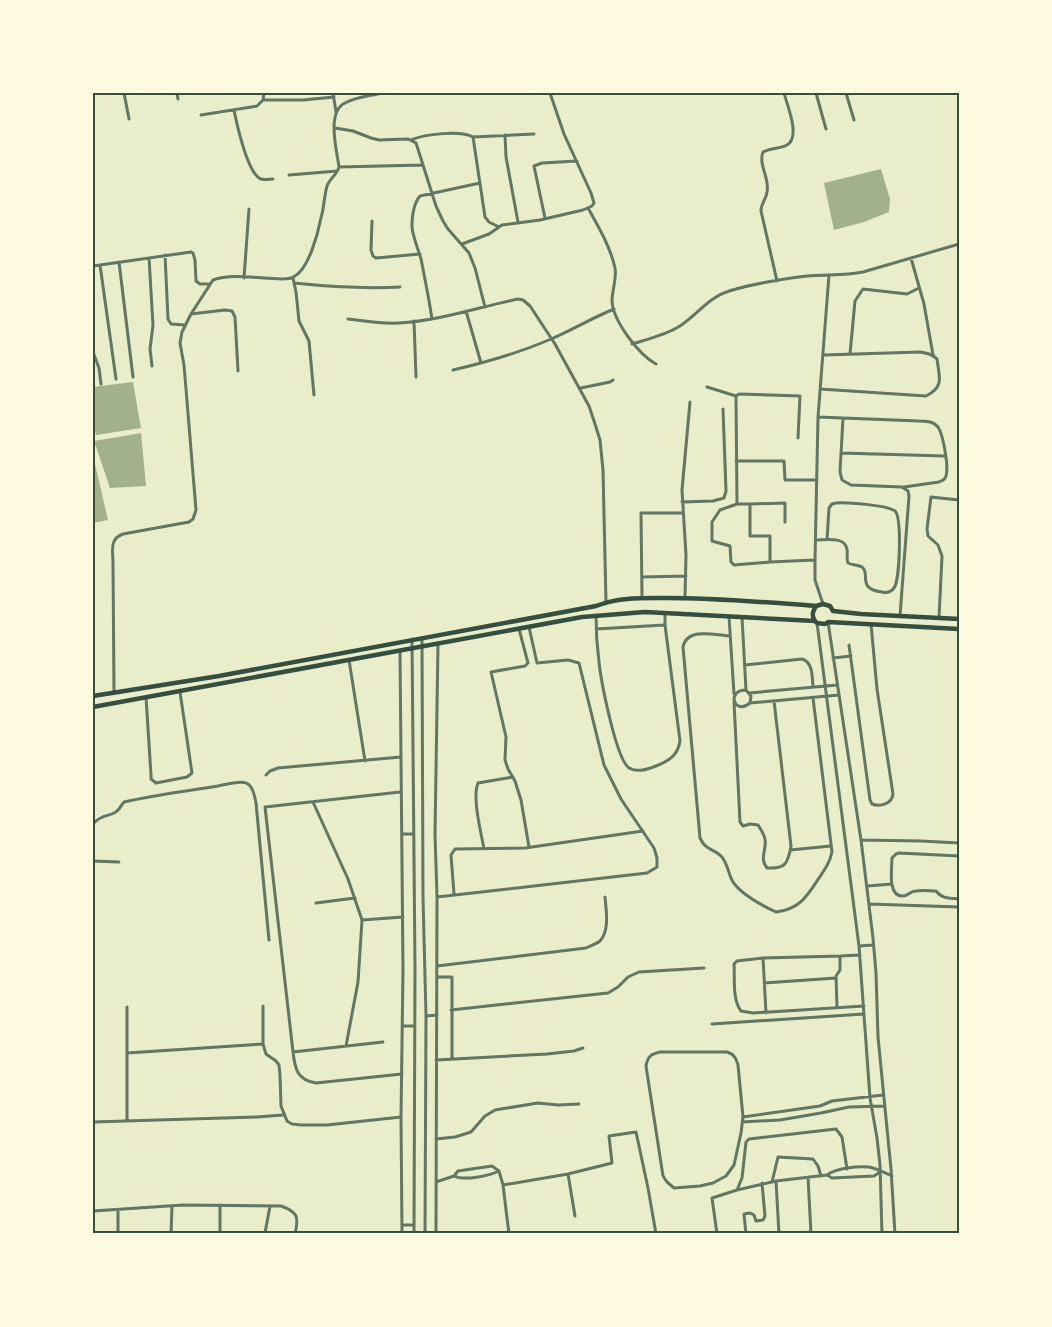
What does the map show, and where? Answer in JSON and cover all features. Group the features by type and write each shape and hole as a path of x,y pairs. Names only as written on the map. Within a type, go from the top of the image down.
{"highway":[{"path":"93,696 219,676 596,606 606,602 642,598 685,598 816,606 823,604 830,606 832,611 833,616 828,622"},
{"path":"816,606 813,611 816,622"},
{"path":"832,611 959,620"},
{"path":"93,706 582,617 645,612 825,624 828,622 959,629"}],"street":[{"path":"124,93 129,119"},
{"path":"177,93 178,99"},
{"path":"201,115 257,106 263,100 264,93"},
{"path":"114,692 113,542 115,538 123,534 189,522 193,519 196,510 184,365 180,343 185,325 209,284 217,278 284,279 293,278 303,269 321,218 328,185 339,169 334,128 336,112 344,103 382,93"},
{"path":"462,244 489,234 502,225 545,219 588,208 594,203 564,134 550,93"},
{"path":"777,281 761,211 768,187 761,154 766,150 786,145 793,137 784,93"},
{"path":"816,93 826,129"},
{"path":"846,93 854,120"},
{"path":"263,100 303,100 333,95 336,112"},
{"path":"234,110 253,172 263,180 273,179"},
{"path":"334,128 353,131 379,140 411,140 426,136 462,134 473,137 534,134"},
{"path":"505,135 506,157 518,223"},
{"path":"473,137 485,218 499,227"},
{"path":"411,140 417,146 443,221 469,253 485,307"},
{"path":"545,219 534,166 577,161"},
{"path":"289,175 339,169 423,165"},
{"path":"432,319 420,254 412,227 415,203 420,196 480,183"},
{"path":"588,208 607,243 612,259 615,277 612,300 614,309 632,344 656,364"},
{"path":"244,278 249,209"},
{"path":"372,221 371,250 373,256 376,258 420,254"},
{"path":"632,344 679,327 718,296 729,291 808,276 849,275 959,244"},
{"path":"93,266 188,251 193,253 195,260 196,281 200,284 209,284"},
{"path":"165,255 168,319 171,324 185,325"},
{"path":"149,258 153,326 150,350 152,366"},
{"path":"911,258 928,324 933,355"},
{"path":"119,262 133,377"},
{"path":"100,264 116,379"},
{"path":"823,604 814,576 818,417 829,275"},
{"path":"293,278 299,321 307,336 310,349 314,395"},
{"path":"294,283 342,288 400,287"},
{"path":"850,354 855,301 863,289 907,294 919,288"},
{"path":"348,319 389,323 432,319 518,299 530,306 580,388 589,406 600,440 603,470 606,602"},
{"path":"453,370 507,355 551,339 614,309"},
{"path":"191,314 232,311 235,317 238,371"},
{"path":"466,311 481,363"},
{"path":"414,321 416,377"},
{"path":"93,352 99,368 101,384"},
{"path":"820,389 926,396 938,388 940,383 937,359 933,355 921,352 823,355"},
{"path":"580,388 613,380"},
{"path":"707,387 736,396 739,394 800,396 798,438"},
{"path":"736,396 737,504"},
{"path":"685,598 686,555 682,490 690,402"},
{"path":"682,502 713,501 724,498 726,491 723,409"},
{"path":"818,417 843,418 929,422 937,426 940,430 945,456 946,474 942,482 902,487 846,483 840,476 843,418"},
{"path":"841,453 945,456"},
{"path":"736,461 784,461 785,480 817,480"},
{"path":"900,616 909,496 908,491 902,487"},
{"path":"939,618 942,556 938,545 928,536 931,496 959,500"},
{"path":"785,522 785,503 737,504 720,510 712,522 712,541 730,546 733,565 815,560"},
{"path":"750,504 750,536 770,536 770,562"},
{"path":"816,540 827,540 837,540 846,544 848,564 864,569 866,585 874,591 885,593 894,588 899,563 899,523 895,511 886,507 832,504 829,508 827,540"},
{"path":"642,598 641,513 683,513"},
{"path":"642,577 686,576"},
{"path":"596,616 597,648 602,681 620,753 624,763 630,768 642,771 672,758 680,741 665,613"},
{"path":"729,616 740,822 743,826 758,825 765,839 763,860 767,868 778,868 786,863 790,850 774,701"},
{"path":"742,617 750,703"},
{"path":"816,622 860,955 870,1098 880,1172 882,1234"},
{"path":"828,622 869,904 895,1234"},
{"path":"849,645 870,800 876,806 889,802 893,794 871,624"},
{"path":"596,629 665,625"},
{"path":"529,627 537,663"},
{"path":"519,628 526,651 528,663 526,665"},
{"path":"730,636 696,633 684,641 683,647 699,838 708,849 721,856 733,883 741,891 776,912 794,907 808,895 830,861 832,852 813,698"},
{"path":"422,638 426,1016 425,1234"},
{"path":"412,639 414,1234"},
{"path":"436,1234 437,897 435,834 438,644"},
{"path":"400,651 404,1026 401,1117 402,1234"},
{"path":"833,658 851,656"},
{"path":"349,660 365,761"},
{"path":"437,897 647,873 657,867 654,848 621,799 604,765 579,663 568,660 537,663 491,672 506,737 505,760 521,800 529,847"},
{"path":"745,665 807,660 813,686"},
{"path":"734,696 741,690 748,692 837,685"},
{"path":"146,697 151,778 156,783 187,777 192,773 180,691"},
{"path":"734,702 742,708 750,703 839,695"},
{"path":"266,775 278,768 401,757"},
{"path":"484,849 476,802 477,783 513,777"},
{"path":"93,824 97,819 116,813 122,804 128,801 234,783 249,784 255,794 269,940"},
{"path":"400,792 265,807 293,1052 298,1073 308,1082 316,1083 402,1074"},
{"path":"313,802 348,879 362,920 358,982 346,1046"},
{"path":"454,895 451,855 455,849 529,847 643,831"},
{"path":"402,834 414,834"},
{"path":"861,840 959,843"},
{"path":"790,850 831,846"},
{"path":"959,856 896,854 892,858 892,884 896,895 906,896 914,890 936,891 947,898 959,899"},
{"path":"93,861 119,862"},
{"path":"867,886 892,884"},
{"path":"436,966 586,948 599,942 603,936 606,926 605,897"},
{"path":"316,903 355,898"},
{"path":"869,904 959,907"},
{"path":"362,920 403,917"},
{"path":"859,946 873,945"},
{"path":"860,955 739,960 735,962 735,997 741,1011 753,1014 864,1006"},
{"path":"837,1008 836,976 840,970 840,956"},
{"path":"763,958 765,1013"},
{"path":"451,1010 608,993 628,977 639,972 704,968"},
{"path":"436,977 452,977 452,1059"},
{"path":"764,984 836,978"},
{"path":"264,1006 263,1044 267,1054 279,1065 281,1106 287,1121 301,1125 339,1125 401,1117"},
{"path":"127,1007 127,1121"},
{"path":"712,1024 864,1014"},
{"path":"426,1016 437,1015"},
{"path":"404,1026 415,1026"},
{"path":"293,1052 382,1042"},
{"path":"127,1053 263,1044"},
{"path":"436,1060 547,1054 583,1048"},
{"path":"667,1052 727,1052 732,1054 738,1065 743,1117 734,1165 726,1176 713,1183 674,1188 663,1176 646,1066 648,1059 651,1055 667,1052"},
{"path":"743,1117 811,1107 832,1101 884,1095"},
{"path":"436,1139 471,1132 485,1116 495,1110 538,1103 579,1104"},
{"path":"742,1122 812,1115 839,1108 885,1106"},
{"path":"811,1107 812,1115"},
{"path":"780,1112 780,1119"},
{"path":"93,1122 283,1115"},
{"path":"737,1190 742,1178 746,1142 749,1140 836,1129 842,1137 847,1169"},
{"path":"503,1185 568,1174 612,1163 609,1136 636,1132 656,1234"},
{"path":"779,1234 774,1182 778,1157 813,1159 821,1176"},
{"path":"436,1182 454,1176 458,1171 492,1166 499,1171 503,1185 509,1234"},
{"path":"717,1234 712,1198 762,1184 821,1176 847,1169 872,1167 892,1176"},
{"path":"454,1176 459,1179 491,1175 499,1171"},
{"path":"827,1174 832,1178 874,1176 880,1172"},
{"path":"568,1174 575,1215"},
{"path":"790,1234 811,1233 808,1178"},
{"path":"746,1234 744,1214 754,1215 756,1221 763,1220 765,1216 762,1184"},
{"path":"220,1205 220,1234"},
{"path":"171,1234 172,1206"},
{"path":"93,1211 172,1206 281,1206 291,1209 296,1215 295,1234"},
{"path":"252,1234 265,1234 270,1206"},
{"path":"118,1210 118,1234"},
{"path":"402,1225 414,1225"}],"shaded area":[{"path":"881,169 890,199 889,212 834,230 824,183"},
{"path":"133,382 141,428 96,435 93,424 93,387"},
{"path":"141,433 146,486 110,488 94,441"},
{"path":"93,463 108,520 93,523"}]}
